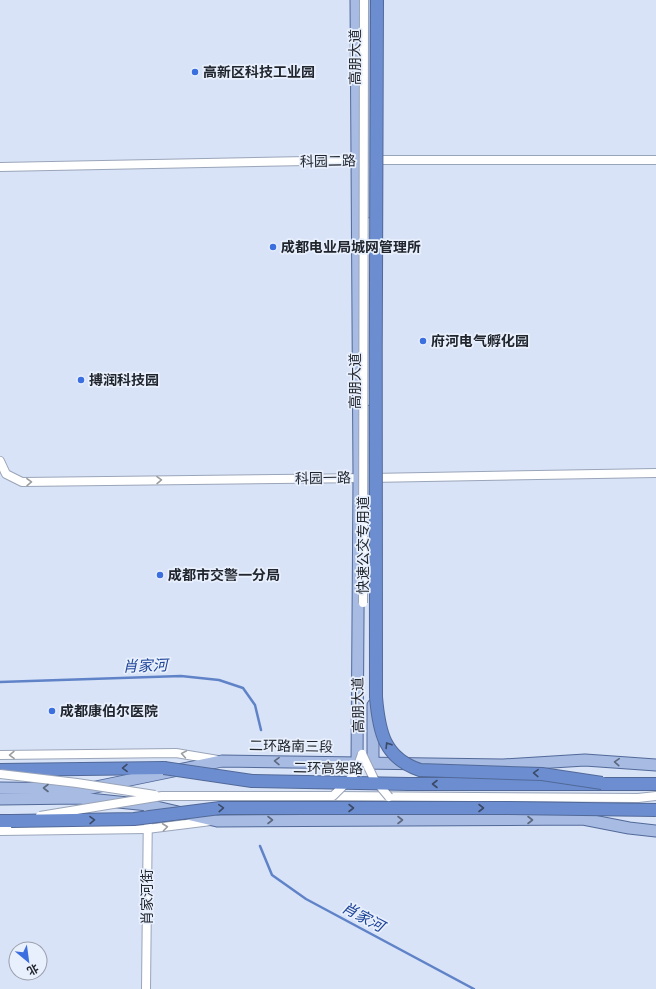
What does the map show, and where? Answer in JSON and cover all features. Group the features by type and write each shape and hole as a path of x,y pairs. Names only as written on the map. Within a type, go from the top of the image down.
{"highway":[{"path":"377,0 375,124 377,255 376,697 378,718 383,736 397,758 408,766 420,770 542,774 602,783"},
{"name":"二环高架路","path":"0,770 164,768 252,781 368,784 656,784"},
{"path":"641,803 656,816"},
{"path":"6,821 134,819 220,808 641,803 656,810"}],"main road":[{"name":"高朋大道","path":"356,0 364,478 373,762"},
{"name":"高朋大道","path":"360,758 370,160 370,0"},
{"name":"二环路南三段","path":"0,788 86,788 222,761 360,758 373,762 503,765 585,760 656,764"},
{"path":"0,799 79,798 148,805 217,821 583,820 629,828 656,830"}],"street":[{"name":"快速公交专用道","path":"360,758 364,0"},
{"name":"科园二路","path":"0,167 358,160 656,160"},
{"name":"科园一路","path":"0,461 6,474 22,482 656,473"},
{"path":"0,755 176,753 222,761"},
{"path":"332,796 351,778 356,771 360,758"},
{"path":"360,758 374,779 389,797"},
{"path":"0,774 77,783 162,796 332,796 641,803 656,802"},
{"path":"6,821 162,796"},
{"path":"641,803 656,796"},
{"name":"肖家河街","path":"146,989 148,805"},
{"path":"0,831 147,829 217,821"}],"waterway":[{"name":"肖家河","path":"0,682 181,676 219,680 243,688 255,705 261,730"},
{"name":"肖家河","path":"260,846 272,875 306,899 474,989"}],"place":[{"name":"高新区科技工业园","path":"195,72"},
{"name":"成都电业局城网管理所","path":"273,247"},
{"name":"府河电气孵化园","path":"423,341"},
{"name":"搏润科技园","path":"81,380"},
{"name":"成都市交警一分局","path":"160,575"},
{"name":"成都康伯尔医院","path":"52,711"}]}
